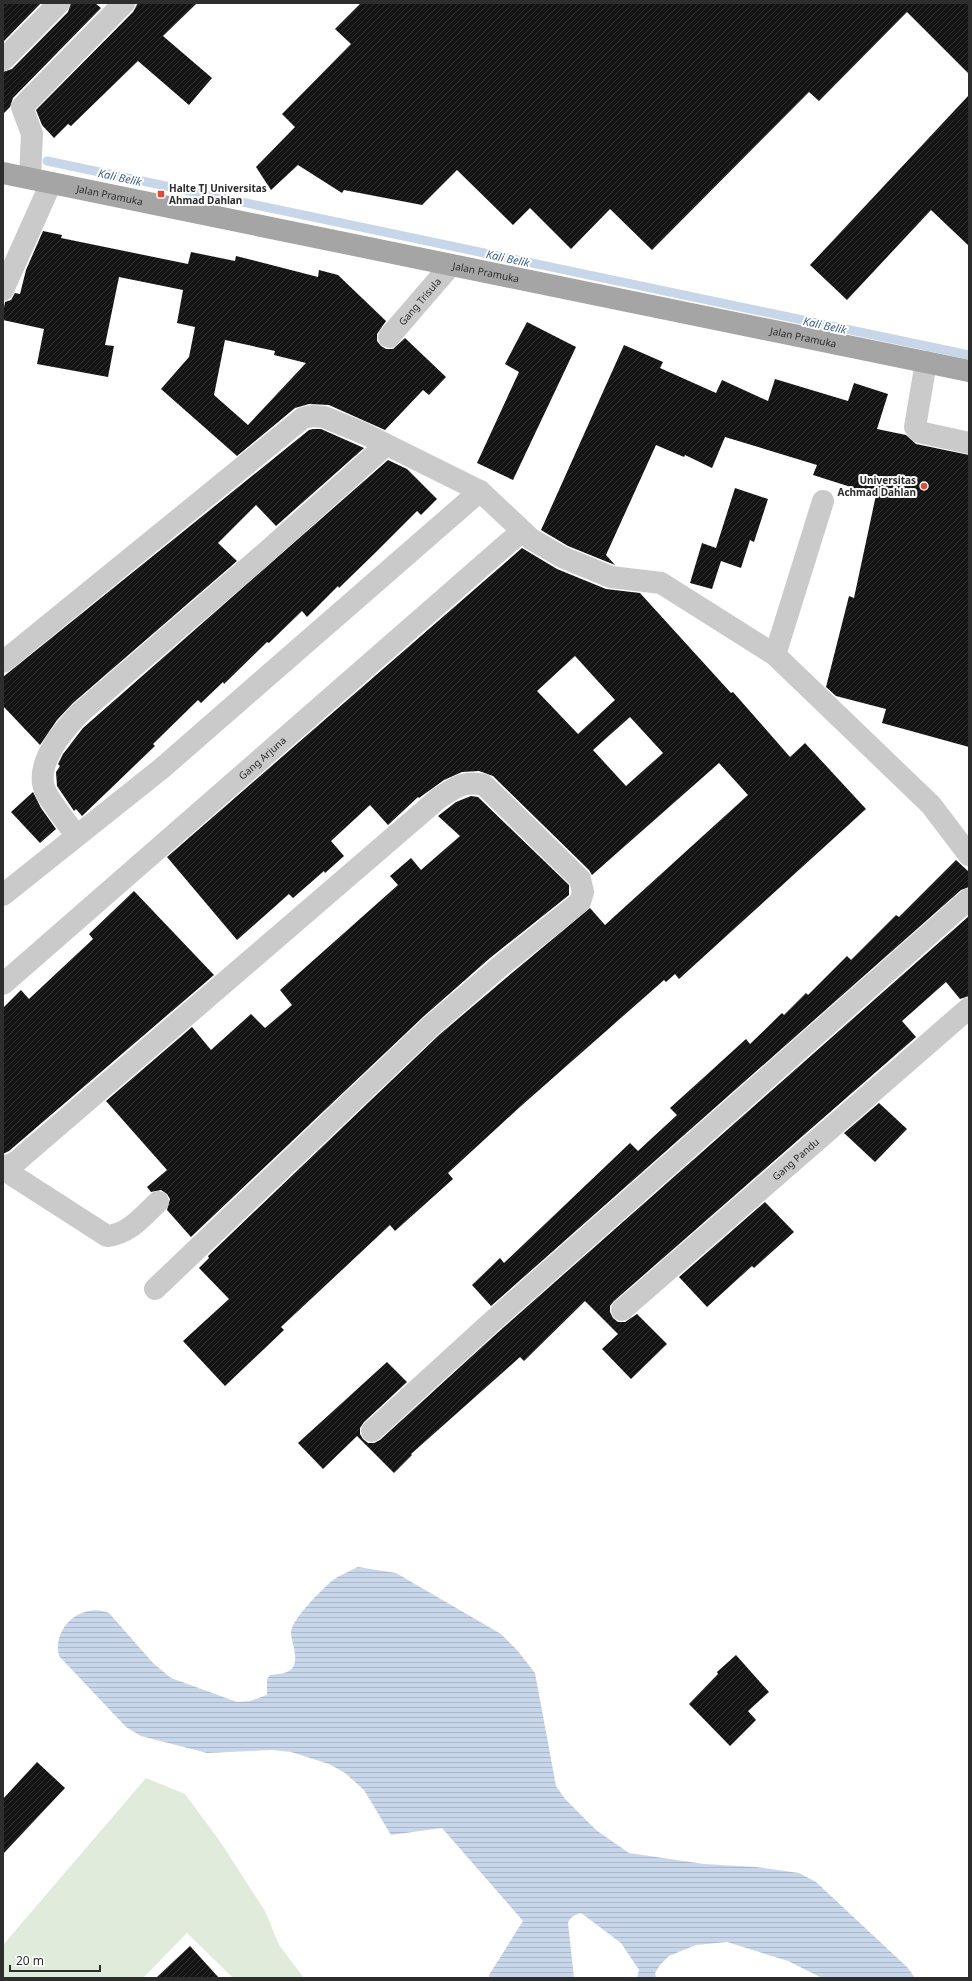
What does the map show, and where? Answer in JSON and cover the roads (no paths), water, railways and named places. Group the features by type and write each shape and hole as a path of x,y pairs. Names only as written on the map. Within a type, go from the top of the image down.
{"main road":[{"name":"Jalan Pramuka","path":"3,173 969,371"}],"street":[{"path":"3,60 59,3"},
{"path":"30,178 32,134 22,107 124,3"},
{"path":"3,290 51,183"},
{"name":"Gang Trisula","path":"389,337 451,266"},
{"path":"926,362 915,427 919,432 969,443"},
{"path":"3,662 303,418 312,416 324,417 386,445 480,491 531,540 562,558 611,577 661,583 775,655 931,805 969,855"},
{"path":"76,836 45,790 43,780 49,755 60,735 81,712 264,554 386,445"},
{"path":"3,895 160,769 480,491"},
{"path":"775,655 823,501"},
{"name":"Gang Arjuna","path":"3,984 522,531"},
{"path":"3,1168 16,1162 439,798 461,785 472,782 484,785 580,880 583,892 580,902 498,968 431,1026 155,1289"},
{"path":"372,1431 487,1326 969,899"},
{"name":"Gang Pandu","path":"622,1310 969,1008"},
{"path":"3,1168 107,1236 119,1235 158,1202"}],"water":[{"path":"358,1567 396,1573 501,1634 517,1650 535,1673 556,1786 565,1799 596,1830 629,1853 704,1864 756,1867 799,1873 816,1882 908,1968 915,1978 822,1978 788,1961 727,1942 696,1945 669,1956 660,1965 655,1973 656,1978 637,1978 639,1970 621,1943 581,1913 573,1916 568,1923 574,1978 489,1978 489,1975 523,1921 442,1828 391,1835 364,1790 345,1773 329,1764 291,1752 272,1750 207,1753 141,1736 126,1727 59,1656 58,1645 60,1636 71,1620 79,1614 99,1610 109,1613 153,1663 171,1678 237,1702 250,1701 267,1695 267,1679 270,1675 287,1672 294,1665 295,1653 291,1632 302,1612 333,1580"}],"waterway":[{"name":"Kali Belik","path":"47,161 969,355"}],"place":[{"name":"Halte TJ Universitas Ahmad Dahlan","path":"161,194"},
{"name":"Universitas Achmad Dahlan","path":"924,486"}]}
